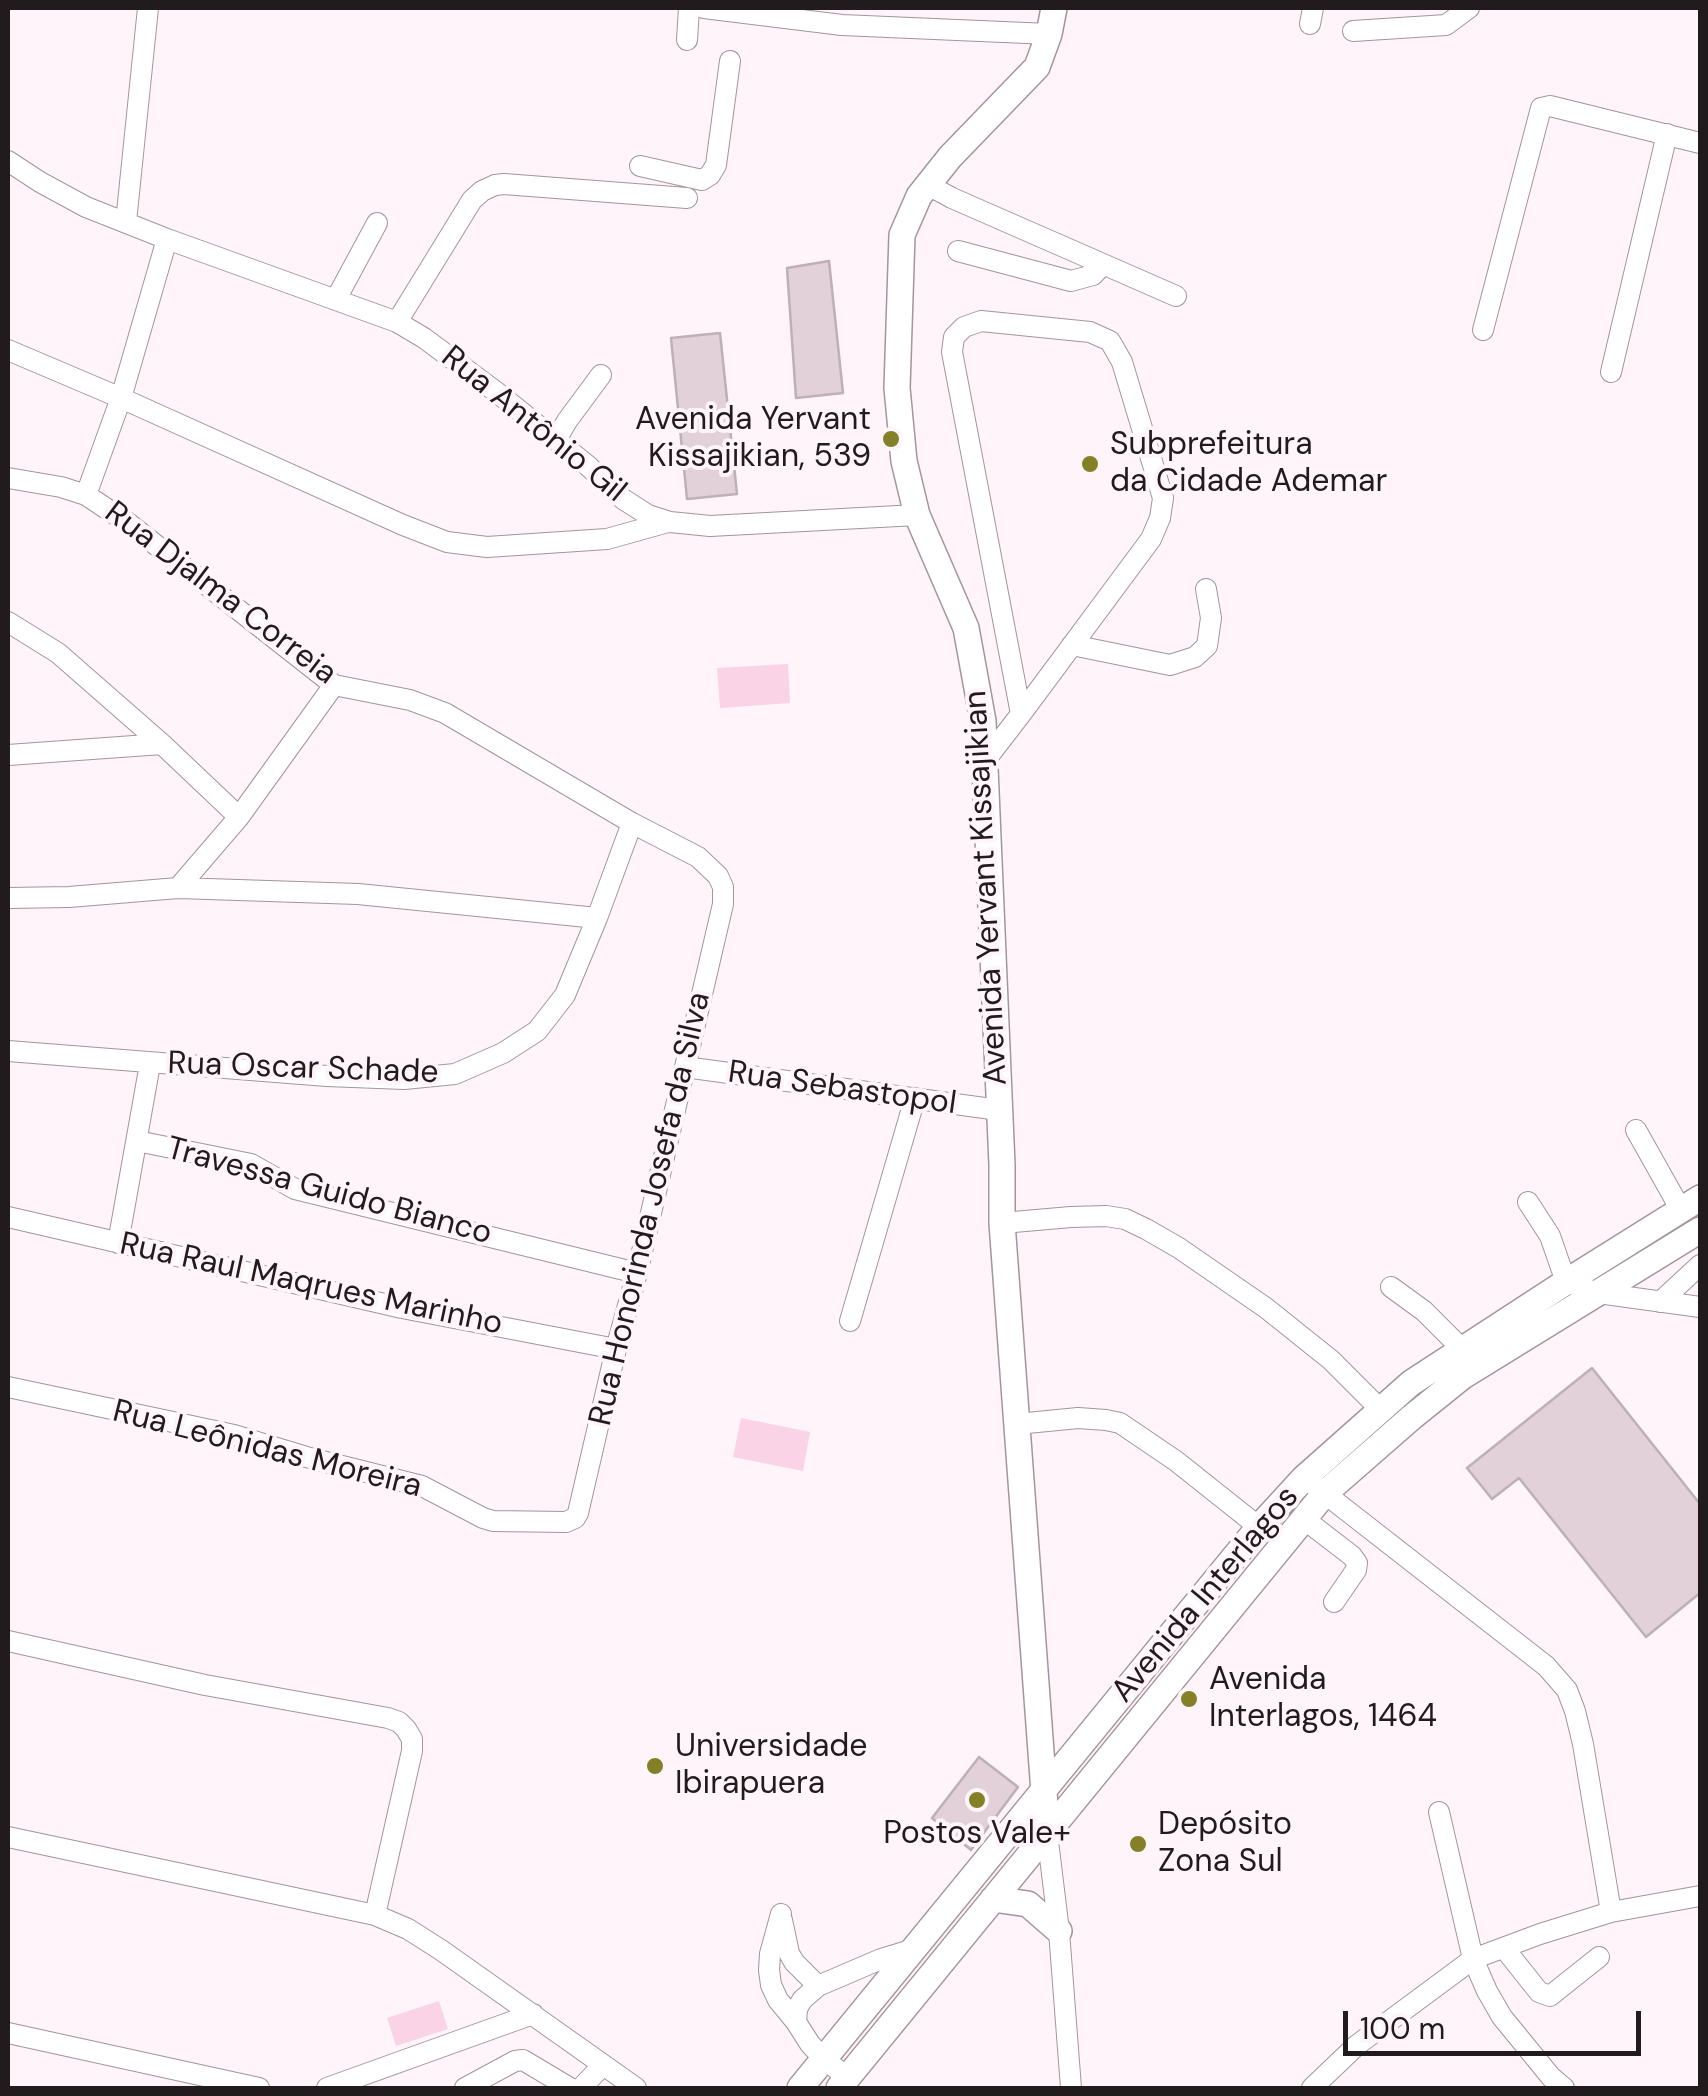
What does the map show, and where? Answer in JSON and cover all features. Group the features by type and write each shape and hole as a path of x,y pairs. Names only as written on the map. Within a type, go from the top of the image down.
{"main road":[{"name":"Avenida Yervant Kissajikian","path":"1047,1833 1002,1223 982,721 966,628 917,514 904,461 897,388 902,235 928,184 1037,67 1054,8"},
{"name":"Avenida Interlagos","path":"844,2083 1304,1519 1315,1486 1380,1409 1412,1383 1691,1204"},
{"name":"Avenida Interlagos","path":"800,2088 1259,1526 1462,1376 1694,1240"},
{"path":"993,1899 1028,1904 1059,1931"}],"street":[{"path":"126,222 148,8"},
{"path":"686,40 688,8"},
{"path":"704,8 1049,34"},
{"path":"1354,31 1446,25 1469,8"},
{"path":"640,166 702,180 710,175 716,165 730,61"},
{"path":"1482,330 1541,108 1550,106 1700,143"},
{"path":"1610,372 1667,134"},
{"name":"Rua Antônio Gil","path":"8,160 86,206 397,322 439,349 556,440 623,499 648,515 670,522 710,526 917,514"},
{"path":"397,322 472,200 482,191 504,184 687,198"},
{"path":"928,184 1176,296"},
{"path":"336,299 377,223"},
{"path":"86,494 121,398 167,239"},
{"path":"958,251 1071,281 1093,274 1102,264"},
{"path":"984,762 1021,714 1151,540 1163,498 1122,362 1110,341 1090,332 980,321 964,327 954,337 952,352 1021,714"},
{"path":"8,350 447,542 487,547 607,539 670,522"},
{"path":"556,440 600,375"},
{"name":"Rua Djalma Correia","path":"8,478 62,486 86,494 334,684 410,700 444,712 632,823 698,856 711,866 723,887 723,904"},
{"path":"1072,645 1170,665 1195,657 1207,646 1211,618 1206,589"},
{"path":"8,622 58,654 239,817"},
{"path":"178,888 239,817 334,684"},
{"path":"8,755 162,744"},
{"name":"Rua Oscar Schade","path":"8,1051 404,1079 455,1074 503,1054 537,1031 565,996 632,823"},
{"path":"8,898 178,888 358,894 597,918"},
{"name":"Rua Honorinda Josefa da Silva","path":"578,1513 723,904"},
{"path":"118,1243 150,1064"},
{"name":"Rua Sebastopol","path":"685,1068 1000,1110"},
{"path":"850,1322 915,1098"},
{"path":"1636,1130 1691,1204"},
{"name":"Travessa Guido Bianco","path":"136,1141 251,1164 295,1189 637,1272"},
{"path":"1528,1202 1550,1236 1566,1282 1598,1293 1700,1307"},
{"path":"1002,1223 1106,1216 1125,1219 1146,1229 1266,1308 1331,1360 1380,1409"},
{"name":"Rua Raul Maqrues Marinho","path":"8,1217 402,1308 616,1349"},
{"path":"1660,1302 1700,1266"},
{"path":"1391,1287 1424,1311 1463,1350"},
{"name":"Rua Leônidas Moreira","path":"8,1388 234,1436 422,1486 483,1518 566,1522 578,1513"},
{"path":"1017,1424 1078,1418 1120,1423 1176,1460 1259,1526"},
{"path":"1315,1486 1546,1666 1566,1690 1583,1744 1611,1912"},
{"path":"1304,1519 1357,1564 1334,1602"},
{"path":"8,1641 398,1722 412,1739 412,1751 375,1915"},
{"path":"1439,1812 1474,1959 1487,1991 1502,2016 1564,2088"},
{"path":"1047,1833 1072,2088"},
{"path":"8,1837 375,1915 408,1929 441,1950 636,2088"},
{"path":"1312,2088 1357,2045 1474,1959 1611,1912 1700,1896"},
{"path":"818,1986 789,1954 781,1914 770,1954 771,1985 810,2044 844,2083"},
{"path":"1504,1948 1539,1992 1550,1996 1598,1957"},
{"path":"796,2022 802,2000 818,1986 881,1958 914,1949"},
{"path":"326,2088 533,2014"},
{"path":"8,2033 259,2088"},
{"path":"466,2088 515,2061 524,2060 560,2086"},
{"path":"581,2088 603,2064"}],"shaded area":[{"path":"788,664 790,703 720,708 717,668"},
{"path":"741,1418 810,1432 803,1471 733,1457"},
{"path":"439,2001 448,2029 396,2046 387,2018"}],"building":[{"path":"829,261 843,393 796,398 787,268"},
{"path":"720,333 737,494 687,499 671,338"},
{"path":"1592,1368 1700,1504 1700,1593 1646,1637 1519,1478 1492,1499 1467,1468"},
{"name":"Postos Vale+","path":"979,1757 1018,1787 971,1850 932,1818"}],"place":[{"name":"Avenida Yervant Kissajikian, 539","path":"891,439"},
{"name":"Subprefeitura da Cidade Ademar","path":"1090,464"},
{"name":"Avenida Interlagos, 1464","path":"1189,1699"},
{"name":"Universidade Ibirapuera","path":"655,1766"},
{"name":"Postos Vale+","path":"977,1800"},
{"name":"Depósito Zona Sul","path":"1138,1844"}]}
